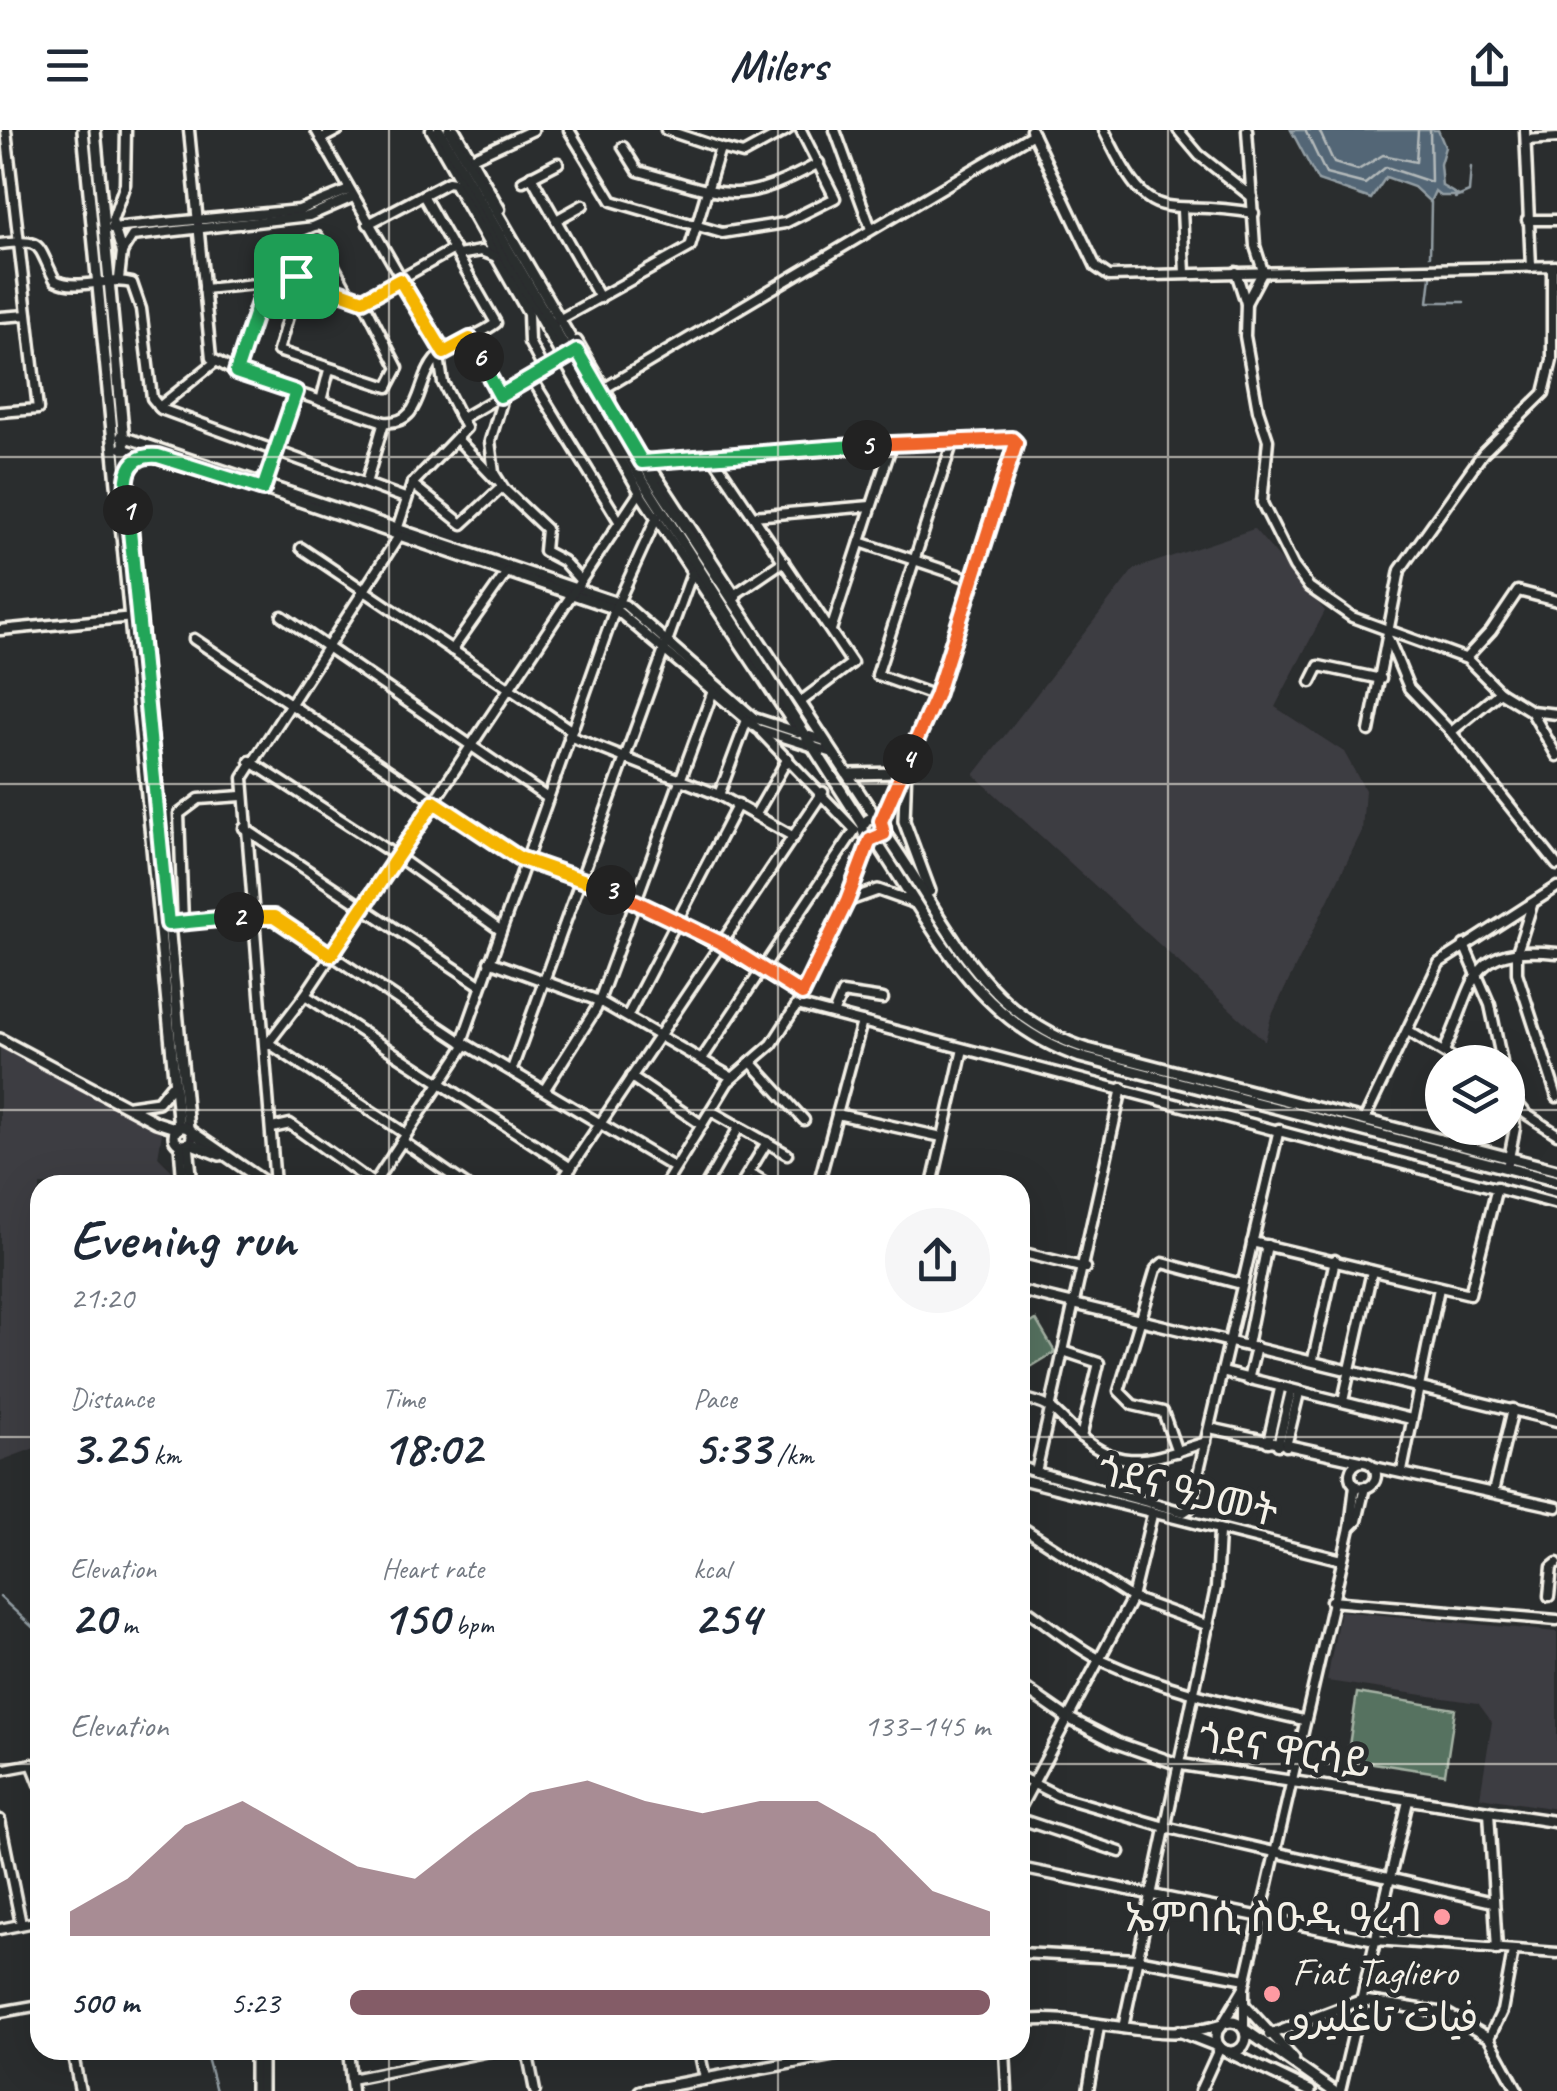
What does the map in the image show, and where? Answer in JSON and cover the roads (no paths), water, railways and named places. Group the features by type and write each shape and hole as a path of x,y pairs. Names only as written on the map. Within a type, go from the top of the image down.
{"main road":[{"path":"82,130 121,436 117,448 124,478 132,618 168,924 183,1175"},
{"path":"95,130 102,281 172,1074 191,1175"},
{"path":"435,130 556,321"},
{"path":"452,130 556,321 570,356 660,515 813,742 872,840 986,1002 1036,1040 1080,1057 1508,1162 1557,1170"},
{"path":"570,356 804,705 813,742 833,753 997,998 1053,1036 1308,1110 1365,1118 1557,1181"},
{"path":"124,478 134,462 151,455"},
{"path":"848,774 904,768 904,822 932,904"},
{"path":"863,825 878,820"},
{"path":"872,840 884,832"},
{"path":"847,901 886,890 924,912"},
{"path":"0,1039 254,1175"},
{"path":"126,1106 158,1102 168,1092 172,1074"},
{"path":"190,1168 198,1156 217,1154"},
{"name":"ጎደና ዋርሳይ","path":"1030,1693 1066,1717 1148,1756 1178,1764 1557,1822"},
{"path":"1030,2020 1123,2028 1232,2022 1336,2091"},
{"path":"1222,2025 1216,2038 1223,2049"},
{"path":"1171,2028 1309,2091"},
{"path":"1223,2049 1241,2048 1244,2029"},
{"path":"255,2060 258,2091"},
{"path":"258,2091 261,2060"},
{"path":"640,2091 805,2060"}],"street":[{"path":"0,412 38,409 19,242 5,166 6,130"},
{"path":"122,252 112,228 125,184 126,130"},
{"path":"188,130 214,363"},
{"path":"272,1175 267,1046 242,796 250,761 398,532 412,484 466,428 464,416 445,387 441,355 316,130"},
{"path":"321,140 338,130"},
{"path":"435,130 570,356 640,492 660,515 692,573 786,714 813,742"},
{"path":"452,130 472,158 556,321 605,388 644,462 804,705 852,666 713,457"},
{"path":"472,158 533,130"},
{"path":"569,130 612,201 726,233 784,222 835,198 801,130"},
{"path":"666,130 743,154 787,130"},
{"path":"834,130 871,230"},
{"path":"1104,130 1128,179 1143,195 1182,210 1254,213"},
{"path":"1178,130 1199,155 1252,198"},
{"path":"1246,303 1262,271 1247,130"},
{"path":"605,388 1032,132 1101,273 1555,266 1552,360 1544,393 1483,453 1400,570 1369,731"},
{"path":"1531,267 1526,135 1557,138"},
{"path":"624,147 638,171 727,196 772,188 819,163"},
{"path":"556,321 688,249 720,148"},
{"path":"558,162 527,178 600,298"},
{"path":"368,224 454,183 528,313 529,342 545,372"},
{"path":"119,279 122,252 132,236 309,216 351,193"},
{"path":"112,228 300,210 351,193"},
{"path":"214,363 384,422 398,422 413,411 441,355 496,324 424,195"},
{"path":"556,220 583,204"},
{"path":"1182,210 1186,273"},
{"path":"1528,220 1557,220"},
{"path":"296,276 306,242 318,238 350,295"},
{"path":"0,244 40,245 56,280 65,285 119,279 132,283 141,309 152,398 159,407 405,498"},
{"path":"363,300 456,252 481,251 494,256"},
{"path":"236,372 258,303 265,283 272,270 363,300 398,362 392,385 329,370 278,351 289,314 258,303"},
{"path":"1236,272 1246,303 1245,336 1259,416 1268,440 1262,499 1274,533 1309,587 1352,617 1389,635 1466,658 1500,692 1531,712 1557,756"},
{"path":"204,289 265,283"},
{"path":"0,317 27,315"},
{"path":"470,339 500,396 490,442 492,466 501,485"},
{"path":"464,416 570,356"},
{"path":"159,407 214,363"},
{"path":"321,400 329,370"},
{"path":"532,379 619,521"},
{"path":"264,486 296,392"},
{"path":"366,483 384,422"},
{"path":"121,436 507,572 576,588"},
{"path":"457,439 546,529 544,550 563,560 576,588"},
{"path":"644,462 892,444 1012,439 1016,443 936,696 878,820"},
{"path":"936,696 877,675 953,441"},
{"path":"831,630 892,444"},
{"path":"117,448 264,486"},
{"path":"412,484 462,524 501,485"},
{"path":"267,1046 305,995 640,492"},
{"path":"753,516 871,506"},
{"path":"379,1175 440,1086 464,1043 488,961 616,606 660,515"},
{"path":"398,532 576,588 616,606 754,718 813,742"},
{"path":"860,542 974,580"},
{"path":"301,548 510,688 570,733 738,804 794,837"},
{"path":"734,594 784,561"},
{"path":"452,650 507,572"},
{"path":"512,1069 692,573"},
{"path":"1466,658 1492,632 1518,592 1557,601"},
{"path":"282,616 546,797"},
{"path":"0,630 132,618"},
{"path":"1389,635 1409,688 1451,732 1557,864"},
{"path":"194,639 525,861 636,900 721,943 802,994"},
{"path":"666,644 855,826 854,833 702,1059"},
{"path":"1311,682 1319,666 1381,679"},
{"path":"545,1089 599,1001 713,691"},
{"path":"1451,732 1500,692"},
{"path":"1531,712 1557,714"},
{"path":"775,727 783,723 786,714"},
{"path":"718,795 747,720"},
{"path":"758,729 813,742"},
{"path":"756,814 788,758"},
{"path":"250,761 398,856 500,930"},
{"path":"566,1175 823,792"},
{"path":"184,922 180,814 198,799 242,796"},
{"path":"628,1016 738,804"},
{"path":"244,828 480,984"},
{"path":"670,1175 732,1077 772,1044 797,1004 872,840"},
{"path":"1365,1118 1408,1032 1431,972 1464,945 1557,888"},
{"path":"1532,904 1517,952 1523,999 1552,1067 1557,1096"},
{"path":"168,924 274,917 464,1043 675,1168"},
{"path":"1464,945 1490,1005 1498,1045"},
{"path":"1446,1045 1477,970 1496,955 1557,954"},
{"path":"488,961 599,1001 660,1032 732,1077"},
{"path":"833,1014 842,994 882,999"},
{"path":"305,995 571,1168"},
{"path":"797,1004 1557,1204"},
{"path":"821,1175 862,1022"},
{"path":"1408,1032 1433,1045"},
{"path":"267,1046 404,1137 445,1175"},
{"path":"934,1175 963,1048"},
{"path":"750,1062 804,1120"},
{"path":"631,1076 702,1125"},
{"path":"1036,1472 1085,1268 1122,1088"},
{"path":"1525,1107 1557,1134"},
{"path":"711,1112 786,1154"},
{"path":"837,1114 942,1137"},
{"path":"272,1128 290,1124 361,1175"},
{"path":"712,1175 738,1129"},
{"path":"1030,1470 1184,1512 1190,1508 1280,1129"},
{"path":"753,1175 750,1173 767,1142"},
{"path":"1508,1162 1512,1145"},
{"path":"1252,1242 1472,1293 1498,1187"},
{"path":"1248,1380 1268,1245"},
{"path":"1030,1254 1085,1268"},
{"path":"1313,1359 1335,1260"},
{"path":"1176,1452 1163,1412 1133,1405 1120,1394 1138,1318 1159,1264 1241,1284"},
{"path":"1343,1401 1372,1271"},
{"path":"1402,1471 1440,1288"},
{"path":"1030,1292 1557,1420"},
{"path":"1064,1352 1099,1363 1081,1437"},
{"path":"1222,1372 1412,1419"},
{"path":"1277,1445 1280,1389"},
{"path":"1277,1445 1295,1392"},
{"path":"1030,1400 1050,1404 1081,1437 1124,1460 1176,1452 1206,1442"},
{"path":"1493,1492 1513,1409"},
{"path":"1210,1428 1371,1468"},
{"path":"1338,1458 1355,1485 1357,1502"},
{"path":"1350,1474 1357,1464 1402,1471 1557,1507"},
{"path":"1244,2029 1245,1984 1303,1720 1357,1502 1371,1468"},
{"name":"ጎደና ዓጋመት","path":"1030,1482 1218,1532 1342,1560"},
{"path":"1355,1485 1366,1487"},
{"path":"1152,1515 1132,1598 1030,1784 1165,1827 1493,1902"},
{"path":"1030,1532 1132,1598 1209,1626"},
{"path":"1123,2028 1209,1626 1218,1575 1218,1532"},
{"path":"1549,1596 1552,1568 1557,1564"},
{"path":"1331,1601 1557,1620"},
{"path":"1030,1612 1100,1659 1192,1697 1303,1720"},
{"path":"0,1770 30,1764"},
{"path":"1336,2091 1408,1801"},
{"path":"1489,1812 1497,1950"},
{"path":"0,1820 21,1924"},
{"path":"1030,1822 1120,1852"},
{"path":"1030,1870 1375,1940 1557,1952"},
{"path":"0,1929 30,1922"},
{"path":"1489,2038 1502,2011 1514,1950"},
{"path":"1030,1954 1137,1959 1245,1984"},
{"path":"1222,2025 1245,1984"},
{"path":"1268,2035 1361,2000 1446,2013 1489,2038 1518,2091"},
{"path":"1244,2004 1268,2035 1308,2073"},
{"path":"0,2012 30,2007"},
{"path":"1088,2091 1099,2026"},
{"path":"1200,2091 1223,2049"},
{"path":"74,2060 80,2091"},
{"path":"349,2060 352,2091"},
{"path":"351,2079 445,2060"},
{"path":"529,2060 535,2091"},
{"path":"701,2060 705,2078"},
{"path":"1005,2060 1006,2091"}],"water":[{"path":"1291,130 1438,130 1445,147 1440,164 1442,186 1459,196 1441,196 1435,191 1430,202 1414,187 1386,177 1371,199 1318,181"}],"waterway":[{"path":"1455,198 1469,192 1471,167"},
{"path":"1430,256 1431,202"},
{"path":"1431,277 1428,302 1464,302"},
{"path":"0,1597 30,1625"},
{"path":"208,2060 216,2091"}],"place":[{"name":"ኤምባሲ ስዑዲ ዓረብ","path":"1442,1917"},
{"name":"Fiat Tagliero فيات تاغليرو","path":"1272,1994"}]}
